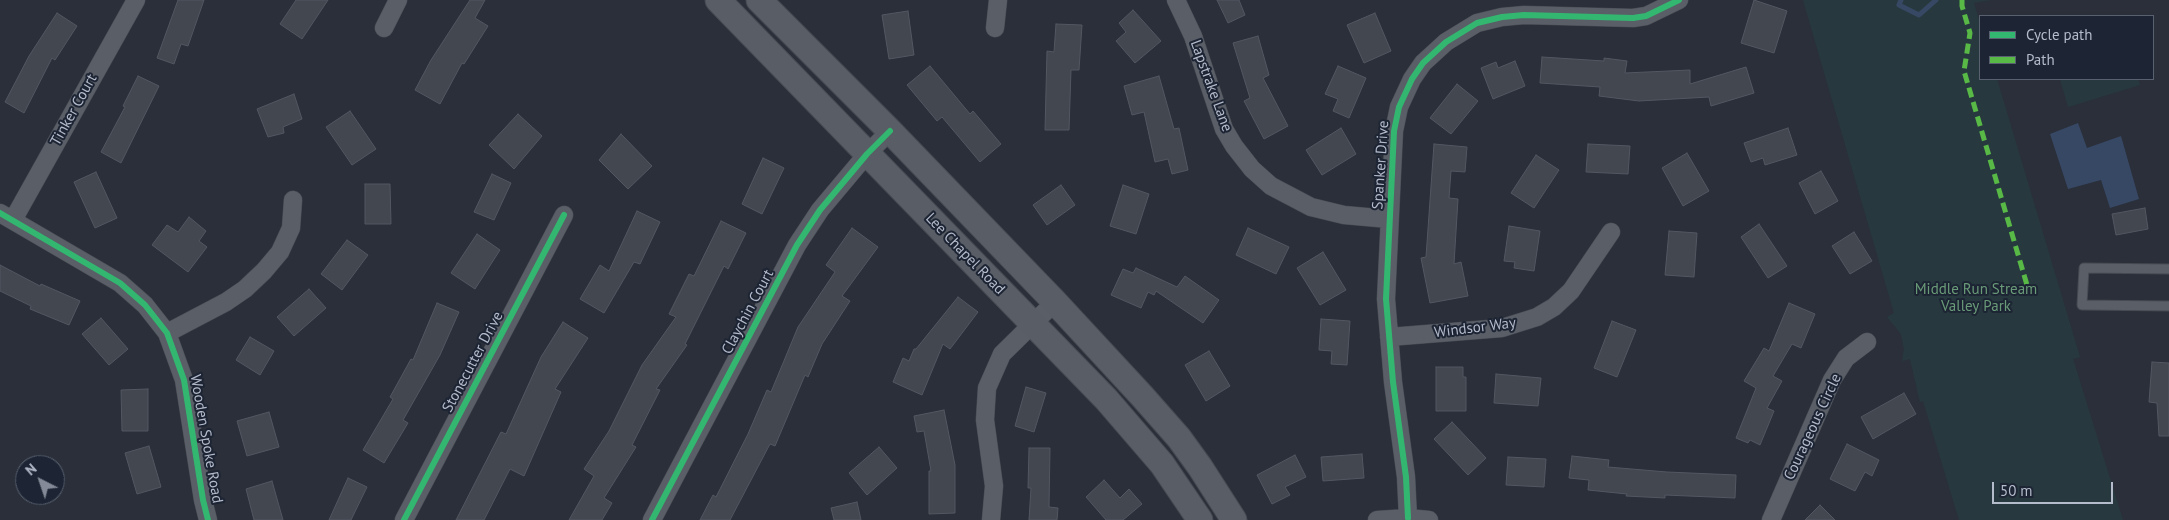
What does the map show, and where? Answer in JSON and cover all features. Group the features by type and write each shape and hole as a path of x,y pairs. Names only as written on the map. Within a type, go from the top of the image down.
{"main road":[{"name":"Lee Chapel Road","path":"718,0 1106,399 1162,464 1200,520"},
{"name":"Lee Chapel Road","path":"759,0 890,131 1054,302 1179,438 1234,520"}],"street":[{"name":"Tinker Court","path":"6,217 136,0"},
{"path":"384,28 398,0"},
{"path":"995,28 998,0"},
{"name":"Lapstrake Lane","path":"1176,0 1193,36 1224,129 1234,146 1252,169 1271,186 1296,201 1312,207 1344,215 1389,219"},
{"name":"Spanker Drive","path":"1408,518 1406,478 1388,337 1386,299 1394,131 1399,107 1417,71 1446,42 1477,24 1502,17 1524,14 1633,18 1646,16 1679,0"},
{"name":"Claychin Court","path":"652,520 797,245 820,210 867,154 890,131"},
{"path":"167,333 226,302 264,271 280,252 291,228 293,200"},
{"name":"Stonecutter Drive","path":"404,520 564,215"},
{"name":"Wooden Spoke Road","path":"6,217 120,283 145,305 167,333 184,380 203,500 208,520"},
{"name":"Windsor Way","path":"1388,337 1502,328 1537,317 1554,307 1571,291 1611,232"},
{"path":"991,520 994,486 985,420 988,388 1002,354 1054,302"},
{"name":"Courageous Circle","path":"1771,520 1832,380 1846,358 1866,342"},
{"path":"1377,520 1408,518 1429,520"}],"lane":[{"path":"2169,269 2084,268 2082,305 2169,306"}],"green space":[{"name":"Middle Run Stream Valley Park","path":"1803,0 1991,0 1974,3 1979,20 1979,80 1997,80 2080,357 2073,359 2123,520 1959,520 1923,401 1920,402 1910,359 1902,361 1904,349 1901,334 1887,317 1894,313"},
{"path":"2060,80 2138,80 2140,85 2068,107"}],"water":[{"path":"2078,123 2087,148 2121,136 2139,199 2110,208 2101,180 2068,189 2050,134"}],"building":[{"path":"178,0 204,0 188,46 181,44 174,64 157,58"},
{"path":"296,0 328,0 302,39 280,24"},
{"path":"470,0 485,0 475,18 488,26 464,64 462,63 440,104 415,90 431,60"},
{"path":"1217,0 1239,0 1245,15 1228,23"},
{"path":"1754,0 1787,11 1774,53 1741,43"},
{"path":"1133,10 1161,41 1135,63 1116,41 1126,32 1119,23"},
{"path":"908,11 914,55 889,59 882,15"},
{"path":"57,13 77,26 55,60 52,58 24,113 5,102 29,56"},
{"path":"1375,13 1391,51 1364,63 1347,25"},
{"path":"1056,24 1082,25 1079,70 1071,70 1069,130 1045,130 1047,51 1054,52"},
{"path":"1258,36 1269,75 1263,78 1288,126 1264,139 1244,101 1250,98 1233,43"},
{"path":"1542,57 1604,61 1604,58 1627,61 1625,73 1690,70 1690,84 1746,67 1754,93 1711,106 1709,97 1639,101 1599,96 1600,87 1540,83"},
{"path":"1515,61 1525,86 1493,99 1481,68 1496,62 1498,68"},
{"path":"930,66 970,114 973,111 1001,144 980,162 942,117 937,121 907,85"},
{"path":"1338,66 1366,78 1349,118 1333,111 1338,99 1325,94"},
{"path":"138,76 159,86 121,163 101,152 125,107 123,106"},
{"path":"1159,76 1174,129 1179,128 1188,170 1172,174 1168,159 1155,162 1144,112 1132,115 1124,86"},
{"path":"1457,84 1478,101 1451,134 1430,118"},
{"path":"294,94 302,119 283,127 284,133 268,137 257,109"},
{"path":"350,111 376,149 352,165 326,127"},
{"path":"518,114 542,136 514,169 489,145"},
{"path":"1341,128 1356,154 1322,175 1306,150"},
{"path":"1788,128 1797,155 1765,165 1763,158 1751,162 1744,143"},
{"path":"621,134 652,166 628,189 599,160"},
{"path":"1434,144 1467,147 1465,172 1451,171 1449,198 1458,199 1454,264 1461,262 1468,296 1430,303 1421,258 1426,257"},
{"path":"1588,144 1630,146 1628,174 1586,172"},
{"path":"1687,153 1709,191 1683,206 1662,168"},
{"path":"1536,155 1559,170 1534,208 1511,193"},
{"path":"763,158 784,168 762,214 742,204"},
{"path":"1821,171 1838,201 1815,214 1799,183"},
{"path":"96,172 117,218 95,228 74,182"},
{"path":"492,174 511,183 494,220 474,212"},
{"path":"365,184 390,184 391,224 365,224"},
{"path":"1061,185 1075,205 1047,225 1033,205"},
{"path":"1123,185 1149,194 1136,234 1110,226"},
{"path":"2145,208 2148,229 2116,235 2112,214"},
{"path":"637,211 660,222 640,264 634,262 604,313 580,299 600,265 609,271"},
{"path":"189,217 206,231 199,241 207,247 188,272 152,245 167,225 178,232"},
{"path":"721,221 746,233 728,269 724,266 685,344 687,345 656,389 660,390 632,445 636,447 604,498 612,503 602,520 569,520 594,476 584,469 609,431 642,365 676,317 669,314 689,274 694,276"},
{"path":"1759,224 1787,266 1768,278 1741,237"},
{"path":"1509,226 1540,231 1534,271 1514,268 1515,262 1504,261"},
{"path":"852,228 878,247 842,296 850,301 822,344 808,377 805,375 775,446 770,444 730,520 700,520 713,495 716,497 748,434 767,390 771,392 798,327 835,272 826,265"},
{"path":"1248,228 1289,247 1276,274 1236,255"},
{"path":"1669,231 1697,233 1694,277 1665,275"},
{"path":"1854,232 1872,261 1850,274 1832,246"},
{"path":"477,234 500,250 475,289 451,273"},
{"path":"347,240 368,255 342,290 321,274"},
{"path":"1323,252 1346,290 1320,305 1297,268"},
{"path":"0,265 40,286 41,284 80,301 69,325 30,309 31,306 0,291"},
{"path":"1136,268 1177,287 1185,276 1219,300 1203,323 1156,291 1154,295 1148,292 1141,308 1111,295 1123,269 1133,273"},
{"path":"309,289 326,308 294,336 277,317"},
{"path":"958,297 978,312 950,349 943,344 922,395 893,382 903,358 909,361 914,349 916,349"},
{"path":"437,303 459,312 440,355 403,420 408,423 384,463 363,450 393,399 390,397 411,359 413,360"},
{"path":"1789,303 1815,314 1801,348 1792,344 1773,376 1782,381 1767,408 1774,411 1760,445 1750,440 1748,443 1736,438 1756,388 1744,381 1764,348 1769,351"},
{"path":"101,318 128,349 109,365 82,334"},
{"path":"1321,319 1350,321 1347,365 1331,364 1332,351 1319,350"},
{"path":"1612,321 1636,330 1617,377 1594,368"},
{"path":"563,322 588,338 555,389 561,392 524,476 510,469 484,520 456,520 501,432 506,434 541,357"},
{"path":"250,337 274,351 260,375 236,360"},
{"path":"1209,351 1230,386 1206,401 1185,365"},
{"path":"2152,362 2169,363 2169,436 2159,436 2157,403 2149,402"},
{"path":"1436,367 1463,367 1463,377 1466,377 1466,411 1436,411"},
{"path":"1496,374 1541,378 1538,406 1494,403"},
{"path":"1026,387 1046,393 1034,432 1015,426"},
{"path":"148,389 148,431 122,431 121,390"},
{"path":"1904,393 1916,414 1873,439 1861,417"},
{"path":"944,410 955,465 955,513 929,514 929,471 931,471 924,431 917,432 914,416"},
{"path":"269,412 279,447 247,456 237,421"},
{"path":"1452,422 1486,458 1468,475 1434,439"},
{"path":"1847,444 1879,460 1872,476 1865,472 1855,491 1830,479"},
{"path":"149,446 161,487 137,494 125,453"},
{"path":"879,447 897,468 867,495 849,473"},
{"path":"1029,448 1050,448 1049,507 1058,508 1057,520 1029,520 1031,488 1028,488"},
{"path":"1362,454 1364,478 1323,481 1321,457"},
{"path":"1295,455 1306,477 1285,487 1290,495 1272,504 1257,475"},
{"path":"1572,456 1609,460 1608,467 1736,475 1735,498 1665,495 1665,498 1626,496 1627,494 1588,490 1589,480 1569,478"},
{"path":"1508,457 1546,459 1544,487 1506,485"},
{"path":"348,478 367,487 351,520 329,520"},
{"path":"1104,480 1120,498 1129,489 1142,504 1123,520 1106,520 1086,497"},
{"path":"272,481 283,520 254,520 246,489"},
{"path":"857,502 861,520 834,520 831,508"},
{"path":"1820,505 1835,520 1805,520"}],"waterway":[{"path":"1901,0 1899,5 1919,15 1936,0"}],"marked path":[{"path":"1962,0 1970,33 1964,71 2027,285"}],"cycle path":[{"path":"1408,518 1406,477 1393,382 1386,299 1394,131 1399,107 1412,79 1423,63 1446,42 1477,23 1502,17 1524,15 1633,18 1646,16 1679,0"},
{"path":"652,520 797,245 820,210 867,154 890,131"},
{"path":"0,213 120,283 145,305 167,333 184,380 203,500 208,520"},
{"path":"404,520 564,215"}]}
